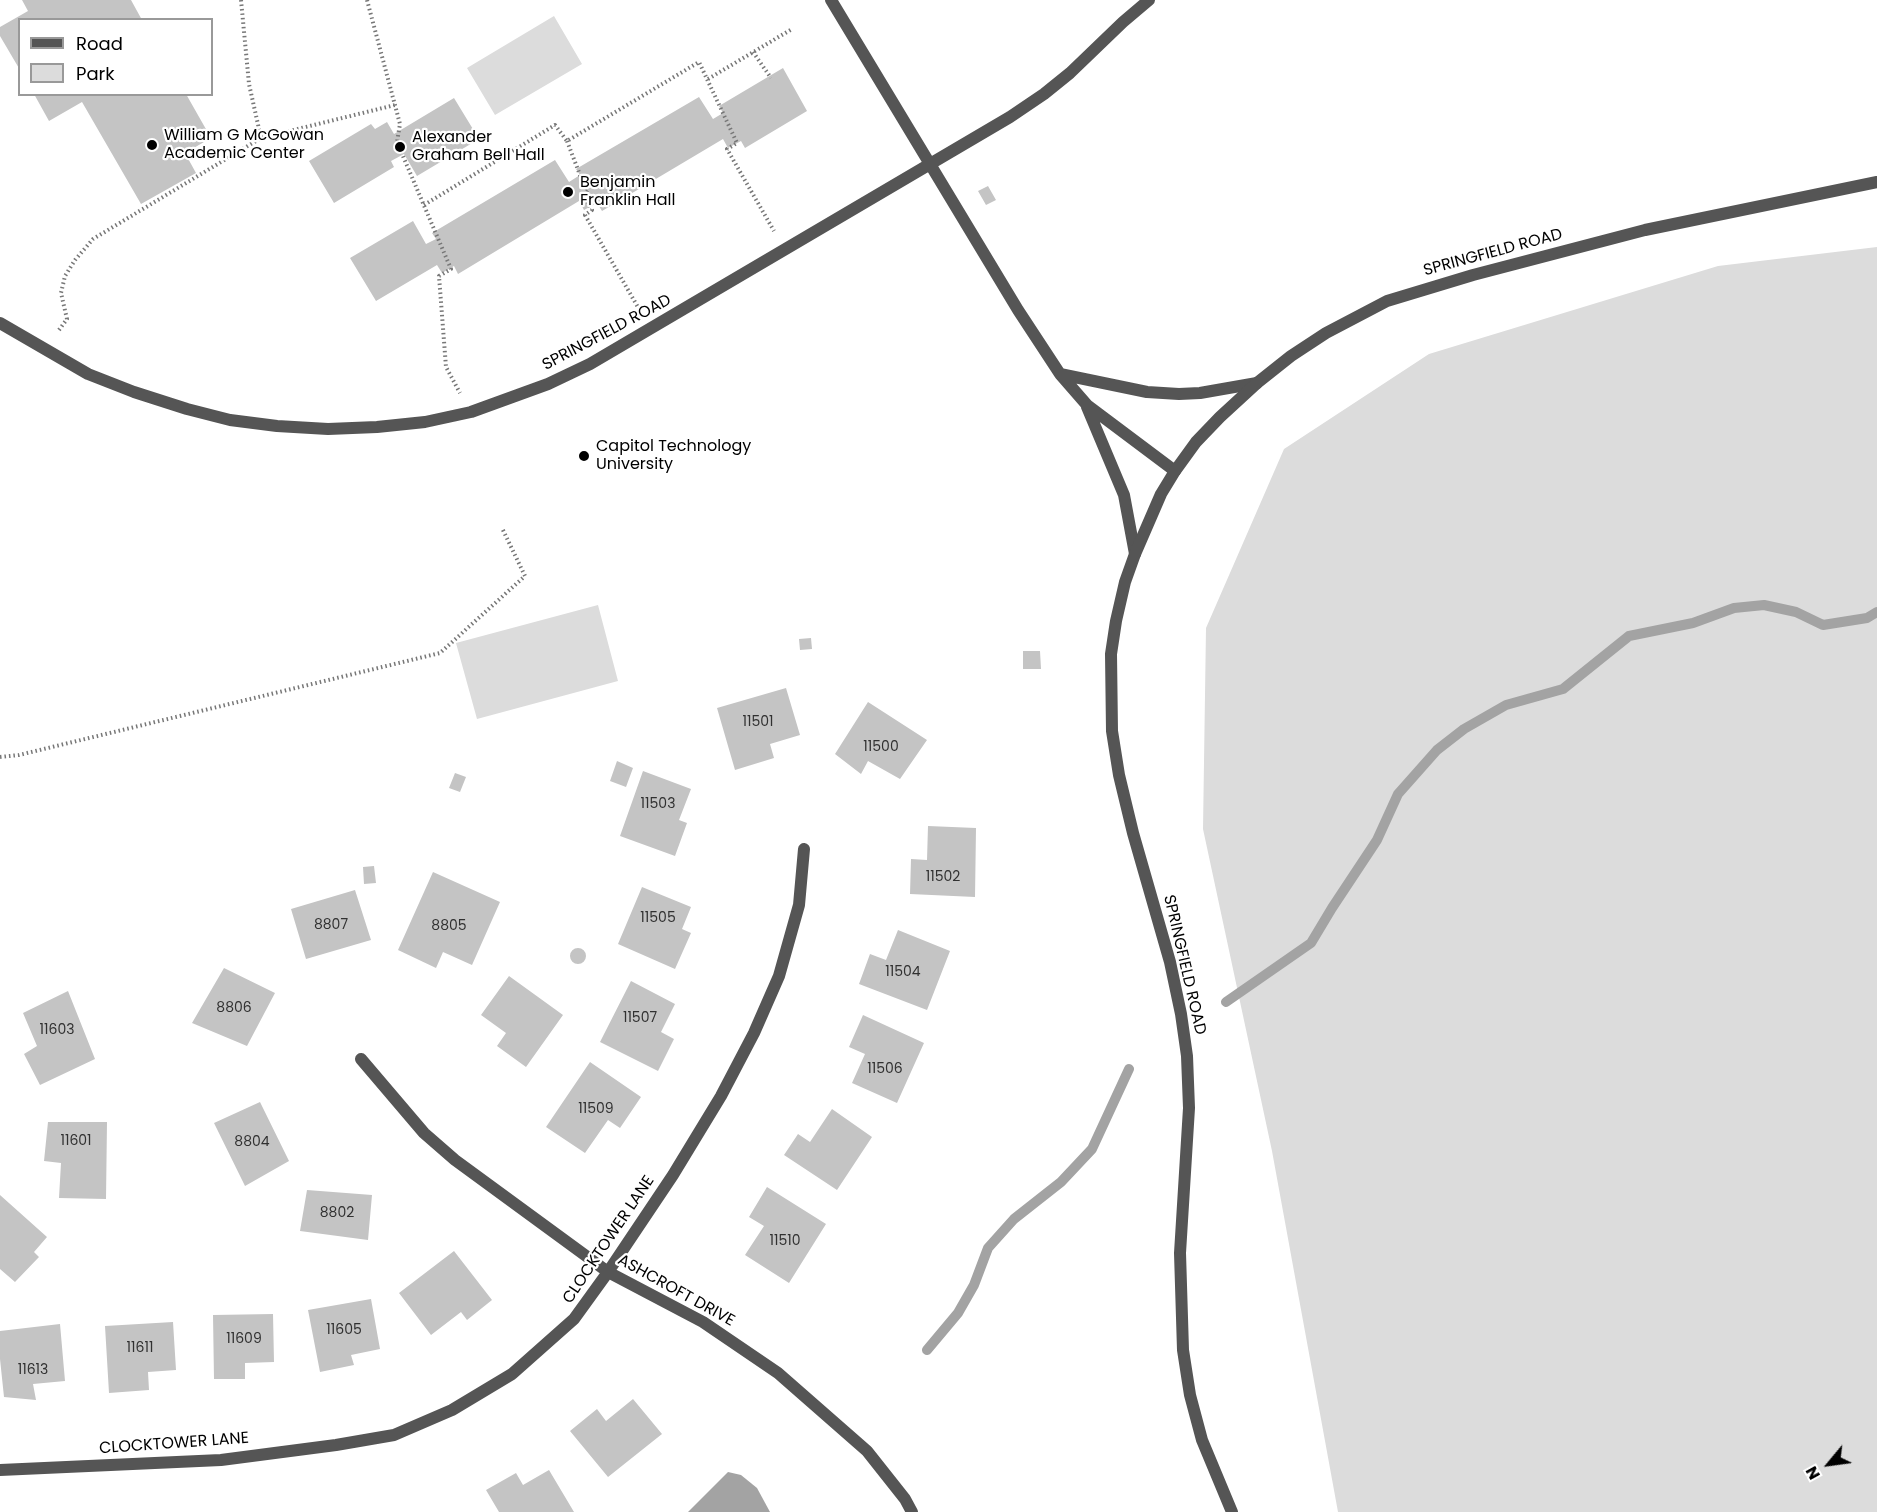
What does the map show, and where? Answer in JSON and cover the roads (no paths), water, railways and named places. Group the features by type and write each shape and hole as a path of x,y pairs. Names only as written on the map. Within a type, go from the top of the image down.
{"street":[{"path":"831,0 1060,374 1087,405 1175,471"},
{"name":"SPRINGFIELD ROAD","path":"0,323 87,374 187,409 242,422 328,429 377,427 425,422 471,412 548,384 590,364 1010,117 1071,73 1149,0"},
{"name":"SPRINGFIELD ROAD","path":"1232,1512 1202,1440 1190,1395 1183,1350 1180,1253 1189,1108 1186,1046 1170,962 1133,833 1119,775 1112,731 1111,654 1116,621 1134,554 1161,494 1196,442 1257,383 1291,356 1326,333 1387,301 1473,274 1645,230 1877,182"},
{"path":"1060,374 1147,392 1169,394 1200,393 1257,383"},
{"path":"1087,405 1124,495 1134,554"},
{"name":"CLOCKTOWER LANE","path":"0,1470 221,1460 394,1436 452,1410 512,1374 574,1319 609,1272 715,1106 754,1033 779,976 800,905 804,849"},
{"name":"ASHCROFT DRIVE","path":"361,1059 417,1125 448,1153 609,1272 703,1322 778,1372 867,1451 905,1499 912,1512"}],"waterway":[{"path":"1226,1002 1311,943 1377,840 1398,794 1437,750 1464,729 1506,705 1563,689 1629,636 1693,623 1734,608 1764,605 1796,612 1823,625 1867,618 1877,612"},
{"path":"927,1350 958,1313 974,1285 988,1248 1014,1219 1061,1182 1092,1149 1129,1069"}],"place":[{"name":"William G McGowan Academic Center","path":"152,145"},
{"name":"Alexander Graham Bell Hall","path":"400,147"},
{"name":"Benjamin Franklin Hall","path":"568,192"},
{"name":"Capitol Technology University","path":"584,456"}]}
